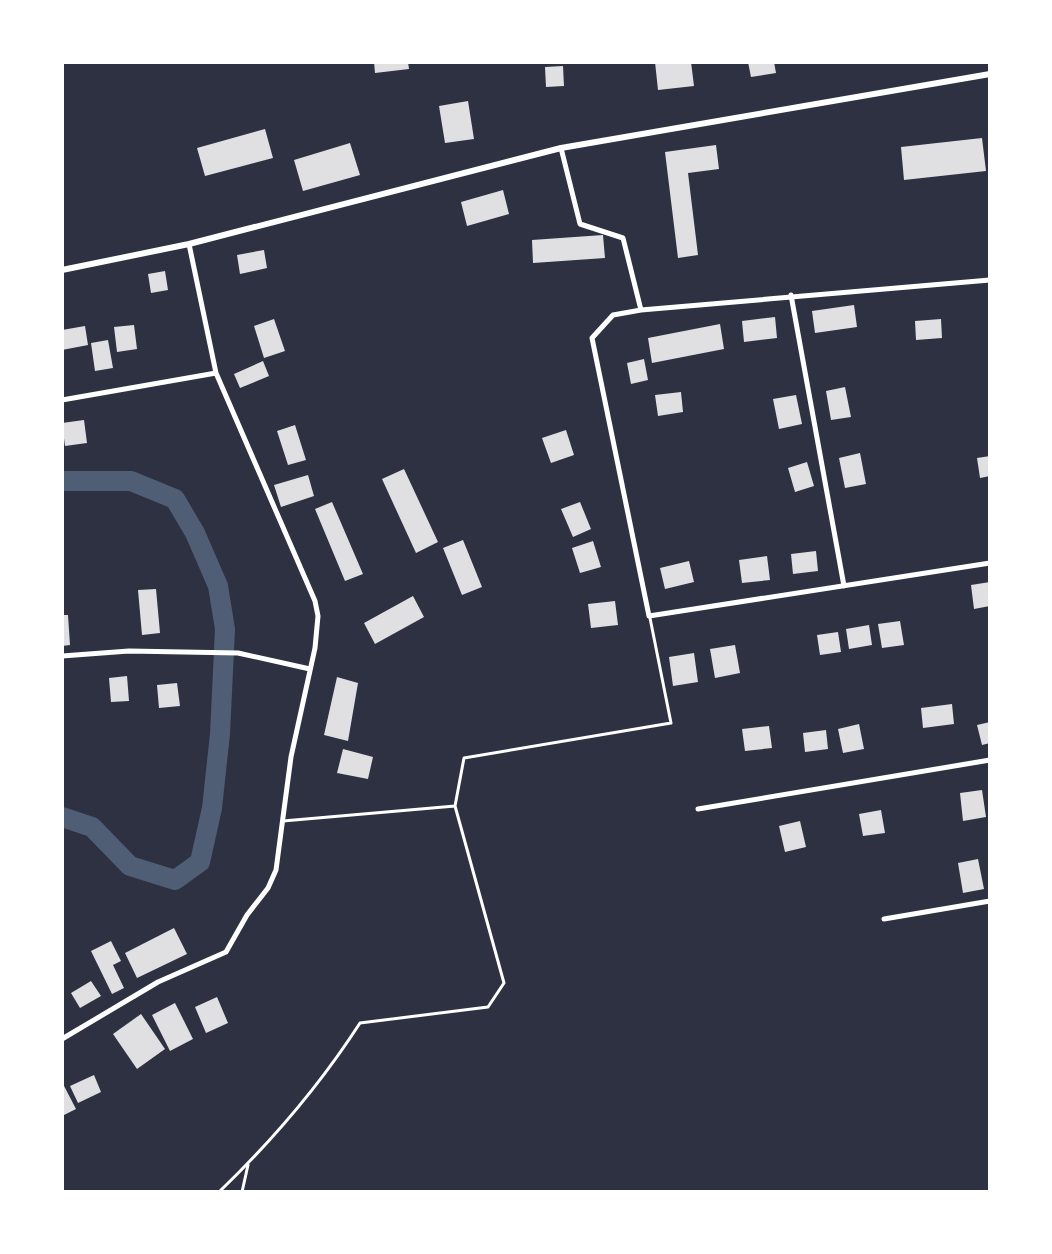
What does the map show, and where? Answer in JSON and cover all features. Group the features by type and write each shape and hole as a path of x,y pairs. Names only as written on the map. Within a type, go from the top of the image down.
{"street":[{"path":"62,270 189,244 561,148 990,74"},
{"path":"561,148 580,224 623,238 641,310"},
{"path":"62,1039 158,982 226,952 247,915 268,888 276,870 291,757 315,648 318,616 315,601 216,373 189,244"},
{"path":"990,280 641,310 613,315 592,338 649,616 990,563"},
{"path":"791,295 844,586"},
{"path":"62,400 216,373"},
{"path":"62,656 129,651 238,653 310,669"},
{"path":"698,809 990,760"},
{"path":"884,919 990,901"}],"lane":[{"path":"219,1192 248,1164 331,1069 360,1023 488,1007 504,983 455,806 464,758 671,723 649,616"},
{"path":"283,821 455,806"},
{"path":"242,1192 248,1164"}],"building":[{"path":"374,62 408,62 409,69 375,73"},
{"path":"655,62 691,62 694,86 658,90"},
{"path":"748,62 774,62 776,73 751,77"},
{"path":"563,66 564,86 546,87 545,67"},
{"path":"468,101 474,139 445,143 439,106"},
{"path":"265,129 273,158 205,176 197,148"},
{"path":"982,138 986,171 904,180 901,147"},
{"path":"350,143 360,175 303,191 294,160"},
{"path":"716,145 719,169 688,173 698,255 678,258 665,152"},
{"path":"503,190 509,214 467,226 461,202"},
{"path":"603,235 605,258 533,263 532,240"},
{"path":"264,250 267,268 240,274 237,255"},
{"path":"165,271 168,290 151,293 148,274"},
{"path":"854,305 857,327 815,333 812,311"},
{"path":"775,317 777,338 744,342 742,321"},
{"path":"274,319 285,351 264,358 254,326"},
{"path":"941,319 942,338 916,340 915,321"},
{"path":"720,324 724,349 652,363 648,338"},
{"path":"134,325 137,349 117,352 114,327"},
{"path":"85,326 88,345 62,350 62,330"},
{"path":"108,340 113,368 95,371 91,343"},
{"path":"644,359 648,380 631,384 627,363"},
{"path":"263,361 269,376 240,388 234,374"},
{"path":"845,387 851,417 831,420 826,391"},
{"path":"681,392 683,412 658,416 655,395"},
{"path":"796,395 802,424 779,429 773,399"},
{"path":"84,420 87,443 65,446 62,423"},
{"path":"295,425 306,460 288,465 277,431"},
{"path":"566,430 574,455 551,463 542,438"},
{"path":"860,453 866,484 845,488 839,458"},
{"path":"990,456 990,476 980,478 977,458"},
{"path":"807,462 814,486 795,492 788,468"},
{"path":"404,469 438,542 416,553 382,479"},
{"path":"308,475 314,496 281,507 274,485"},
{"path":"332,502 363,574 345,581 315,509"},
{"path":"580,502 591,529 573,537 561,509"},
{"path":"463,540 482,587 462,595 443,548"},
{"path":"593,541 601,567 580,573 572,548"},
{"path":"816,551 818,571 793,574 791,554"},
{"path":"767,556 770,580 742,583 739,560"},
{"path":"689,561 694,582 665,589 660,568"},
{"path":"990,582 990,606 974,609 971,585"},
{"path":"156,589 160,633 142,635 138,590"},
{"path":"413,596 424,617 375,644 364,623"},
{"path":"615,601 618,625 591,628 588,604"},
{"path":"62,615 68,615 70,645 62,646"},
{"path":"900,621 904,645 882,648 878,624"},
{"path":"869,625 872,645 849,649 846,629"},
{"path":"838,632 841,652 820,655 817,635"},
{"path":"735,645 740,673 715,678 710,649"},
{"path":"694,653 698,682 673,686 669,657"},
{"path":"127,676 129,701 111,702 109,678"},
{"path":"337,677 358,683 348,741 324,735"},
{"path":"177,683 180,706 159,708 157,685"},
{"path":"952,704 954,724 923,728 921,708"},
{"path":"990,722 990,743 982,745 977,725"},
{"path":"859,724 864,749 843,753 838,729"},
{"path":"769,726 772,748 745,751 742,729"},
{"path":"826,730 828,749 805,752 803,733"},
{"path":"343,749 373,757 368,779 337,773"},
{"path":"982,790 986,817 963,821 960,793"},
{"path":"881,810 885,833 863,836 859,814"},
{"path":"800,821 806,847 785,852 779,826"},
{"path":"978,859 984,889 963,893 958,863"},
{"path":"174,928 187,954 137,978 125,953"},
{"path":"111,941 121,961 113,965 124,988 112,994 91,951"},
{"path":"91,981 101,996 80,1008 71,993"},
{"path":"217,997 228,1023 206,1033 195,1007"},
{"path":"175,1003 193,1039 170,1051 152,1015"},
{"path":"141,1014 165,1049 137,1069 113,1034"},
{"path":"94,1075 101,1092 78,1103 70,1086"},
{"path":"62,1082 76,1109 62,1116"}],"waterway":[{"path":"62,481 131,481 175,499 195,533 218,586 225,629 220,734 212,808 200,862 175,880 130,866 92,827 62,817"}]}
